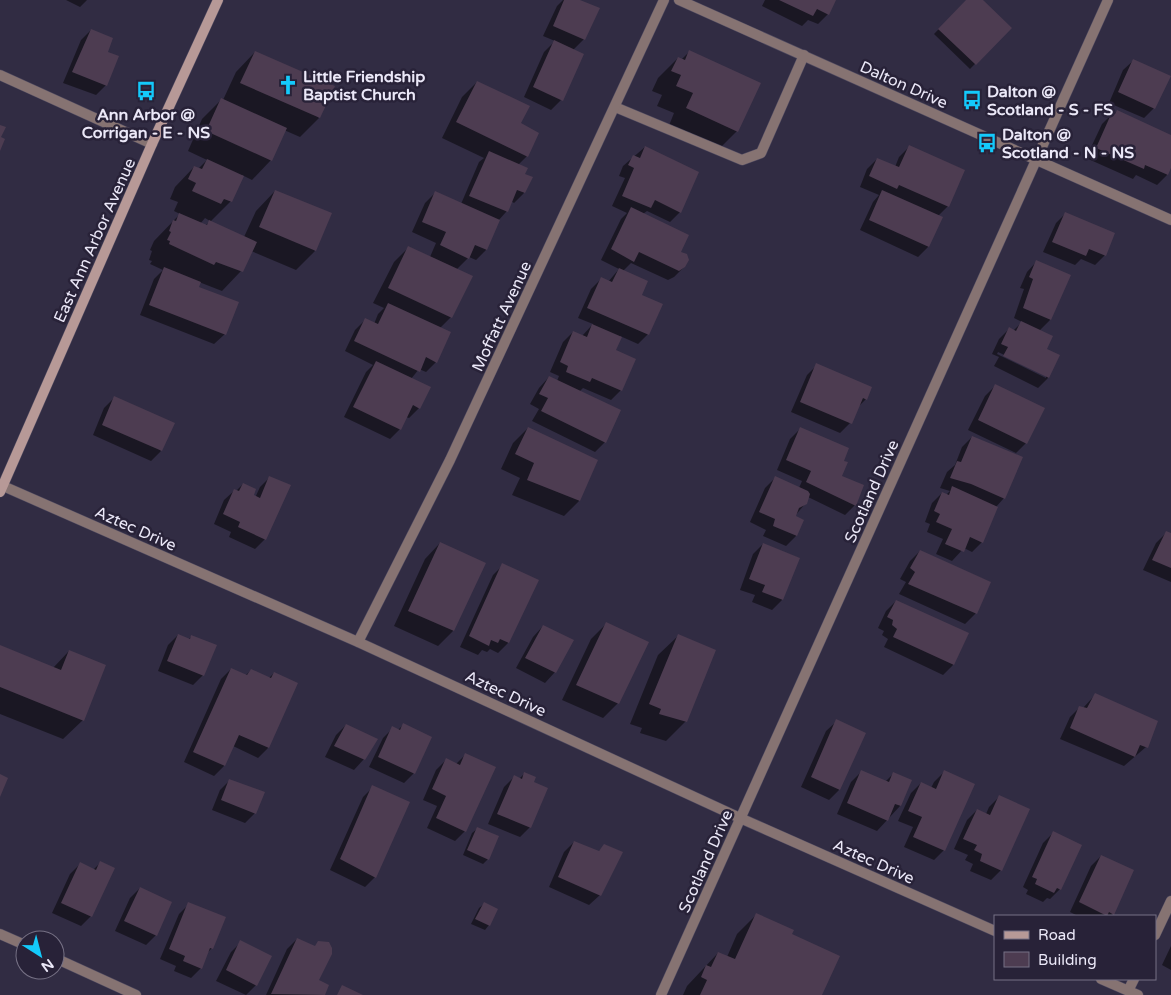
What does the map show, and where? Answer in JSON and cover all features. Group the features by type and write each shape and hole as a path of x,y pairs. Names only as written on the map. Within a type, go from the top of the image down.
{"street":[{"name":"East Ann Arbor Avenue","path":"1,489 152,144 218,0"},
{"name":"Moffatt Avenue","path":"358,642 450,460 664,0"},
{"name":"Dalton Drive","path":"679,0 1171,220"},
{"name":"Scotland Drive","path":"661,995 1108,0"},
{"path":"615,107 742,160 760,153 804,55"},
{"path":"0,75 152,144"},
{"name":"Aztec Drive","path":"1,489 358,642 740,818 994,931"},
{"path":"1156,933 1171,901"},
{"path":"0,934 15,941"},
{"path":"65,963 136,995"},
{"path":"1103,980 1133,993 1134,980"}],"building":[{"path":"564,0 580,0 600,8 585,40 553,26"},
{"path":"779,0 836,0 829,15 817,9 813,16"},
{"path":"966,0 983,0 1012,28 976,65 938,29"},
{"path":"91,29 113,38 108,52 119,56 107,86 72,72"},
{"path":"554,40 584,54 563,101 533,87"},
{"path":"689,50 761,83 738,132 686,108 693,93 676,86 681,75 671,71 678,57 685,60"},
{"name":"Little Friendship Baptist Church","path":"255,51 335,86 320,118 240,83"},
{"path":"1133,59 1171,76 1155,109 1118,92"},
{"path":"477,81 530,106 521,123 539,133 528,157 456,122"},
{"path":"221,98 287,128 272,161 206,131"},
{"path":"1117,110 1171,135 1171,168 1168,175 1145,165 1144,169 1096,148 1112,112 1115,114"},
{"path":"0,125 6,127 1,137 5,139 0,151"},
{"path":"909,145 965,170 949,207 899,185 897,189 869,176 877,158 899,167"},
{"path":"645,146 699,172 681,213 655,200 651,208 622,196 634,168 628,165 633,155 640,158"},
{"path":"489,151 528,168 525,174 533,177 525,193 517,190 508,212 469,196"},
{"path":"207,159 244,176 232,202 224,199 221,204 192,191 196,183 188,179 194,166 202,169"},
{"path":"275,190 332,213 316,251 259,227"},
{"path":"882,190 943,217 929,247 869,220"},
{"path":"435,191 500,220 487,250 475,245 469,259 440,245 446,232 422,222"},
{"path":"631,207 689,235 681,252 687,254 689,260 685,267 679,271 639,252 634,262 611,249"},
{"path":"1065,212 1115,233 1106,256 1089,249 1086,256 1052,242"},
{"path":"179,213 207,225 209,220 257,242 243,272 216,262 214,265 169,244 170,241 167,240 171,232 169,231 173,220 176,221"},
{"path":"408,246 473,276 452,318 388,288"},
{"path":"1036,260 1071,275 1051,320 1023,308 1033,279 1029,277"},
{"path":"164,267 201,282 199,287 239,302 226,335 149,305"},
{"path":"619,268 648,281 642,295 663,304 649,335 587,308 601,277 612,282"},
{"path":"388,303 451,332 437,363 426,357 420,372 354,341 365,318 378,324"},
{"path":"1021,321 1053,336 1047,349 1060,355 1049,378 1003,356 1008,347 1001,344 1009,327 1016,331"},
{"path":"592,324 622,337 616,350 636,359 622,391 592,378 590,382 566,372 568,366 560,362 573,331 587,337"},
{"path":"376,361 431,387 420,409 413,405 401,430 353,407"},
{"path":"816,363 872,387 867,400 863,398 852,424 800,402"},
{"path":"549,376 621,410 606,443 541,411 548,398 539,394"},
{"path":"995,384 1045,408 1027,444 978,420"},
{"path":"114,396 175,423 162,451 102,425"},
{"path":"528,427 598,460 580,501 527,480 534,463 515,454"},
{"path":"800,427 849,448 844,461 848,462 842,476 864,485 856,506 806,482 811,471 786,460"},
{"path":"972,436 1023,457 1005,499 971,484 950,478 957,461 961,462"},
{"path":"269,476 291,485 266,540 238,527 240,522 223,514 234,489 239,491 243,483 256,489 254,495 260,498"},
{"path":"775,476 808,491 810,494 807,504 799,508 796,516 804,520 797,536 773,526 775,519 759,512"},
{"path":"952,486 998,507 983,543 970,537 964,552 945,544 952,529 936,522 940,514 934,511 942,492 949,495"},
{"path":"1166,531 1171,533 1171,568 1152,560"},
{"path":"440,542 486,563 454,631 408,611"},
{"path":"763,543 800,558 783,600 762,592 765,585 749,579"},
{"path":"920,550 991,582 977,614 908,584 915,572 910,568"},
{"path":"502,563 539,580 509,643 500,639 498,643 491,640 489,646 469,636"},
{"path":"896,600 969,633 954,665 893,637 897,629 892,625 893,620 887,617"},
{"path":"606,622 649,642 619,704 576,685"},
{"path":"543,625 574,640 556,673 525,658"},
{"path":"178,634 190,639 191,635 217,645 204,676 167,661"},
{"path":"678,634 716,650 687,722 659,714 661,709 649,704"},
{"path":"0,645 61,670 69,650 106,665 84,721 0,687"},
{"path":"231,668 247,675 251,669 271,678 274,672 298,683 269,748 239,735 225,766 193,752"},
{"path":"1095,693 1158,721 1148,748 1140,745 1135,757 1070,728 1079,706 1087,708"},
{"path":"836,719 866,733 840,790 811,777"},
{"path":"403,723 432,737 415,774 378,757 392,726 400,730"},
{"path":"346,724 378,739 365,760 334,746"},
{"path":"465,753 496,767 466,832 436,818 446,796 432,789 446,758 460,765"},
{"path":"861,770 889,782 893,772 912,780 901,806 895,804 888,821 847,803"},
{"path":"944,770 975,784 945,851 913,837 922,817 908,811 921,782 936,789"},
{"path":"524,772 536,777 534,782 548,788 531,828 497,814 514,775 522,779"},
{"path":"0,774 8,778 0,797"},
{"path":"229,779 265,792 256,814 221,800"},
{"path":"372,785 410,802 376,878 340,859"},
{"path":"999,795 1030,809 1002,871 980,861 982,854 974,850 977,845 963,839 977,809 990,815"},
{"path":"477,827 499,836 489,860 467,850"},
{"path":"1053,831 1082,845 1061,890 1057,888 1054,893 1035,884 1037,879 1032,877"},
{"path":"574,841 599,851 604,844 623,852 601,896 558,877"},
{"path":"1101,855 1134,870 1114,915 1109,912 1105,915 1079,902"},
{"path":"100,861 115,868 92,917 61,903 80,862 96,870"},
{"path":"140,887 172,902 157,936 124,921"},
{"path":"188,902 226,917 213,949 210,948 202,969 183,961 185,956 169,949"},
{"path":"484,902 498,909 490,926 475,919"},
{"path":"756,913 794,930 792,934 840,956 822,995 700,995 707,980 701,977 706,965 711,967 718,952 735,959"},
{"path":"297,938 315,946 318,941 329,942 332,948 332,954 319,980 329,985 325,995 271,994"},
{"path":"240,940 272,956 257,986 226,970"},
{"path":"342,985 363,995 337,995"}],"place":[{"name":"Little Friendship Baptist Church","path":"288,85"},
{"name":"Ann Arbor @ Corrigan - E - NS","path":"146,91"},
{"name":"Dalton @ Scotland - S - FS","path":"972,100"},
{"name":"Dalton @ Scotland - N - NS","path":"987,143"}]}
